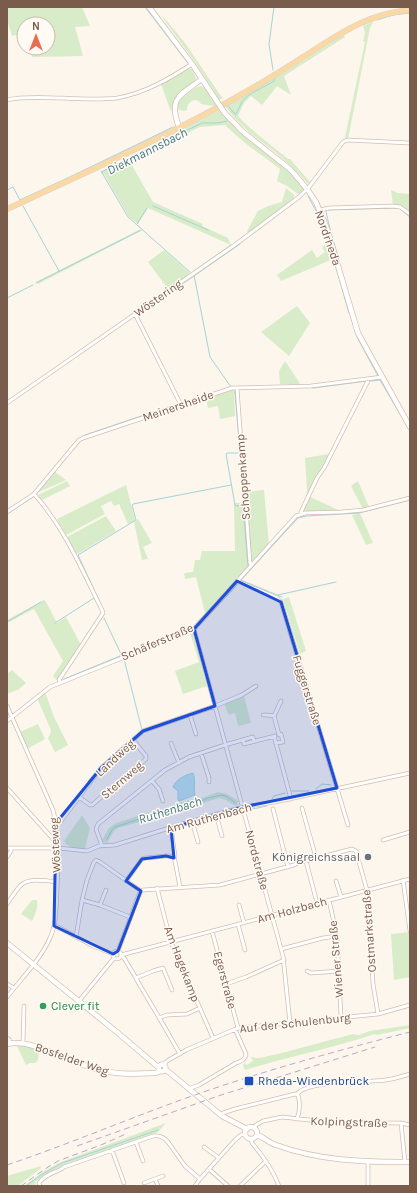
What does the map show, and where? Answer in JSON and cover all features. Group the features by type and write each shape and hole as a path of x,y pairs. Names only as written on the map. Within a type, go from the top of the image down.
{"main road":[{"name":"Nordrheda","path":"148,7 192,64 224,112 242,131 291,170 307,189 320,210 327,229 358,333 410,427"},
{"path":"7,210 126,154 181,126 267,80 356,25 383,14 410,10"},
{"path":"181,126 176,112 176,105 189,90 203,80"},
{"path":"7,943 222,1116 247,1129 249,1127 254,1128 257,1131 257,1135 269,1142 299,1152 334,1159 368,1162 407,1162"},
{"name":"Bosfelder Weg","path":"9,1044 23,1043 35,1046 80,1065 126,1075 156,1073 162,1068"},
{"path":"247,1129 245,1134 248,1139 255,1138 257,1135"}],"street":[{"path":"7,100 21,97 92,99 116,98 161,83 192,64"},
{"name":"Wöstering","path":"7,403 236,244 307,189 341,144 345,141 410,143"},
{"path":"320,210 329,208 393,206 410,214"},
{"path":"135,314 181,405"},
{"name":"Meinersheide","path":"7,512 34,494 79,440 232,388 311,386 382,377"},
{"name":"Schäferstraße","path":"7,721 40,694 60,682 194,629 296,516 301,514 300,512 317,478 331,455 369,379"},
{"name":"Schoppenkamp","path":"237,388 250,563 252,565"},
{"path":"34,494 56,521 103,613 59,680 60,682"},
{"path":"301,514 364,510 410,498"},
{"name":"Fuggerstraße","path":"237,581 277,598 281,602 348,825"},
{"name":"Nordstraße","path":"194,629 284,960 290,1023"},
{"name":"Landweg","path":"56,823 61,821 101,768 143,731 215,706 242,695 256,686"},
{"path":"276,743 283,742 281,734 279,735 274,716 281,701"},
{"name":"Wösteweg","path":"7,706 53,810 58,842 54,926 46,946 7,997"},
{"path":"190,715 196,734"},
{"path":"264,715 274,716"},
{"path":"102,846 96,829 98,824 165,770 189,757 226,745 253,737 254,741 279,735"},
{"path":"274,736 291,798"},
{"name":"Sternweg","path":"79,797 92,805 146,759 146,756 133,740"},
{"path":"171,744 179,763"},
{"path":"201,753 209,782"},
{"name":"Am Ruthenbach","path":"7,848 58,848 87,850 102,846 111,846 243,807 410,773"},
{"path":"152,781 159,789 163,801"},
{"path":"7,788 54,840 58,842"},
{"path":"76,937 82,900 92,864 96,860 141,891 157,888 220,885 316,858 302,808"},
{"path":"273,809 288,867"},
{"path":"216,814 222,836"},
{"path":"192,821 198,842"},
{"path":"171,828 174,858 180,887"},
{"path":"382,840 410,832"},
{"path":"7,857 11,851 11,848"},
{"name":"Ostmarkstraße","path":"316,858 352,849 356,851 368,890 373,984 378,1014"},
{"path":"126,881 142,859 166,856 174,858"},
{"path":"306,861 317,903"},
{"name":"Am Holzbach","path":"121,956 410,878"},
{"path":"403,880 410,931"},
{"path":"7,904 25,883 33,881 57,882"},
{"name":"Am Holzbach","path":"336,881 340,897"},
{"name":"Am Hagekamp","path":"157,888 171,942 213,1038"},
{"path":"100,905 106,890"},
{"path":"79,1001 113,956 114,952 118,951 141,891"},
{"path":"82,900 100,905 130,917"},
{"name":"Wiener Straße","path":"329,900 337,936 341,1017"},
{"name":"Am Holzbach","path":"239,904 244,923"},
{"path":"238,924 245,950"},
{"path":"54,926 118,959 121,956"},
{"name":"Egerstraße","path":"188,1089 199,1085 240,1062 246,1056 237,1028 212,931"},
{"path":"281,949 323,938 337,936"},
{"path":"118,951 124,958 180,1054"},
{"path":"226,984 284,960"},
{"path":"136,978 154,970 163,968 172,990"},
{"path":"307,971 310,973 339,972"},
{"path":"7,984 14,988"},
{"name":"Auf der Schulenburg","path":"162,1068 167,1061 180,1054 237,1028 378,1014 410,1005"},
{"path":"23,1043 24,1006"},
{"path":"159,1018 167,1015 187,1014 200,1008"},
{"path":"7,1038 9,1039 9,1044"},
{"path":"222,1116 223,1113 283,1096 297,1094 299,1091 320,1085 388,1080 410,1074"},
{"path":"297,1094 299,1097 299,1113 297,1119"},
{"path":"229,1120 230,1114 243,1108"},
{"name":"Kolpingstraße","path":"254,1128 258,1123 277,1117 289,1117 336,1123 410,1124"},
{"path":"401,1123 407,1162"},
{"path":"195,1186 200,1178 241,1135 245,1134"},
{"path":"40,1185 41,1180 64,1167 157,1135 165,1138 185,1166 200,1178"},
{"path":"251,1139 252,1143 266,1161 279,1186"},
{"path":"136,1142 143,1161"},
{"path":"204,1147 219,1158"},
{"path":"112,1150 124,1183"},
{"path":"240,1186 266,1161"},
{"path":"368,1162 368,1186"},
{"path":"209,1169 228,1186"},
{"path":"144,1183 163,1176"},
{"path":"155,1179 158,1186"}],"highlighted area":[{"path":"237,581 281,602 337,788 243,807 171,828 174,858 166,856 142,859 126,881 141,891 118,951 113,954 54,926 56,823 101,768 143,731 215,706 194,629"}],"green space":[{"path":"7,7 82,7 90,26 75,27 83,56 32,57 56,56 56,16 16,16 16,35 12,36 7,23"},
{"path":"162,15 185,43 223,99 219,99"},
{"path":"373,22 370,28 348,139 345,137 365,42 363,41 365,33 363,26"},
{"path":"344,35 345,37 284,76 291,95 277,86 262,105 251,96 244,103 238,116 262,138 290,159 310,182 308,184 284,160 242,125 225,106 282,74"},
{"path":"188,69 192,69 196,78 177,98 171,112 161,84"},
{"path":"201,86 205,88 216,105 201,104 199,101 195,100 189,103 187,110 184,111 177,109 180,101 186,94"},
{"path":"220,110 241,133 290,172 303,187 303,192 298,194 277,181 280,169 245,143 225,125 200,127 131,160 128,158"},
{"path":"124,160 131,164 153,202 203,224 202,226 228,238 231,245 148,208 138,224 129,217 102,171"},
{"path":"286,188 294,195 294,198 249,233 247,231 258,211 282,202"},
{"path":"391,190 398,193 410,194 410,212 401,206 393,205"},
{"path":"139,230 141,231 38,284 36,282"},
{"path":"328,241 333,259 281,281 277,275 312,250 317,258 325,252 322,248"},
{"path":"164,250 190,273 168,289 148,262"},
{"path":"297,306 310,323 289,356 261,332"},
{"path":"285,361 300,384 280,384 279,371"},
{"path":"232,390 234,392 235,416 220,419 218,406 208,408 206,399"},
{"path":"329,454 316,477 306,498 305,458"},
{"path":"55,472 66,480 39,492 39,491"},
{"path":"67,481 70,486 42,500 38,495"},
{"path":"358,481 369,507 363,509 351,486"},
{"path":"126,485 135,520 128,524 119,504 114,506 111,501 101,506 105,514 66,535 57,519"},
{"path":"264,490 269,545 253,562 251,561 246,492"},
{"path":"310,497 341,511 305,512 304,510"},
{"path":"234,503 244,503 248,566 205,613 196,577 185,579 184,573 193,572 195,560 200,560 202,551 235,551"},
{"path":"360,513 373,543 366,545 352,515"},
{"path":"106,516 116,531 76,555 67,537"},
{"path":"138,519 152,543 143,547 148,559 142,560 134,522"},
{"path":"289,597 306,651 300,654 283,599"},
{"path":"44,600 57,623 66,617 81,645 57,680 53,676 63,661 34,609 7,623 7,620"},
{"path":"193,632 207,686 183,694 175,671 199,662 190,633"},
{"path":"12,670 26,683 18,690 7,694 7,674"},
{"path":"45,692 54,717 68,745 55,752 48,738 51,730 37,698"},
{"path":"244,696 251,723 238,726 235,713 229,715 224,704"},
{"path":"38,724 45,739 27,749 20,732"},
{"path":"218,792 227,794 239,801 235,806 226,800 219,798 200,804 187,806 166,816 161,815 153,817 118,828 114,831 107,843 103,842 102,840 109,828 116,823 150,812 166,810 175,806 177,803 199,799"},
{"path":"82,815 90,828 85,849 70,847 64,841"},
{"path":"32,900 37,900 37,903 32,921 21,914"},
{"path":"410,932 410,977 394,980 391,934"},
{"path":"410,1025 410,1028 377,1035 375,1034 245,1070 243,1065 245,1063 247,1065 253,1061 251,1057 264,1057 353,1034 359,1035 370,1031"},
{"path":"17,1046 25,1046 39,1051 38,1060 35,1063 26,1065"},
{"path":"166,1123 158,1132 62,1166 49,1172 35,1182 36,1184 32,1186 24,1186 44,1171 61,1162"},
{"path":"41,1166 41,1168 18,1186 7,1186 7,1176"}],"water":[{"path":"193,773 195,795 179,801 178,791 173,787 174,784 181,778"}],"waterway":[{"path":"145,7 187,62"},
{"name":"Diekmannsbach","path":"273,70 269,44 274,7"},
{"path":"156,13 160,17"},
{"path":"377,20 393,15 410,13"},
{"name":"Diekmannsbach","path":"235,115 245,98 275,79"},
{"path":"228,106 235,114"},
{"name":"Diekmannsbach","path":"102,173 103,171 202,123 218,123 227,121"},
{"path":"20,200 173,127"},
{"name":"Diekmannsbach","path":"101,171 128,217 190,272"},
{"path":"7,190 13,187 20,200"},
{"path":"308,196 321,220"},
{"path":"23,206 59,271"},
{"path":"153,206 208,230"},
{"path":"137,224 147,208"},
{"path":"328,210 396,208"},
{"path":"400,209 410,217"},
{"path":"326,212 332,237"},
{"path":"36,283 141,230"},
{"path":"333,240 337,253"},
{"path":"329,243 349,313"},
{"path":"139,314 240,244"},
{"path":"194,271 231,245"},
{"path":"164,292 188,275"},
{"name":"Diekmannsbach","path":"183,403 231,387 210,357 194,275"},
{"path":"7,298 33,285"},
{"path":"351,318 358,339 378,376"},
{"path":"77,356 106,336"},
{"path":"371,381 380,380 400,414"},
{"path":"313,388 367,381"},
{"path":"233,389 235,393 240,452 226,454 235,505 243,506 248,566 238,578"},
{"path":"85,435 177,404"},
{"path":"320,472 328,457"},
{"path":"38,492 50,477"},
{"path":"103,609 78,555 136,520 133,504 231,485"},
{"path":"7,514 33,497"},
{"path":"282,597 241,580 298,518 306,516 359,513 410,500"},
{"path":"125,654 192,628 234,582"},
{"path":"278,595 336,582"},
{"path":"196,632 197,628 238,584"},
{"path":"55,623 94,598"},
{"path":"282,600 313,701"},
{"path":"7,622 41,602"},
{"path":"64,679 120,656 121,654 104,618"},
{"path":"119,661 124,659 142,730"},
{"path":"88,781 100,767 123,746"},
{"name":"Ruthenbach","path":"316,789 322,784 331,785"},
{"name":"Ruthenbach","path":"292,791 309,791"},
{"name":"Ruthenbach","path":"272,799 274,796 285,793"},
{"name":"Ruthenbach","path":"107,839 115,827 155,814 165,813 208,798 221,795 226,796 237,804"},
{"name":"Ruthenbach","path":"248,810 267,806"},
{"path":"26,1186 62,1163 158,1130"}],"railway":[{"path":"7,1165 169,1104 246,1078 355,1046 410,1032"},
{"path":"77,1146 218,1096 375,1047"},
{"path":"264,1086 290,1081"},
{"path":"21,1186 58,1161 128,1133"}],"place":[{"name":"Königreichssaal","path":"368,857"},
{"name":"Clever fit","path":"43,1006"},
{"name":"Rheda-Wiedenbrück","path":"249,1081"}]}
